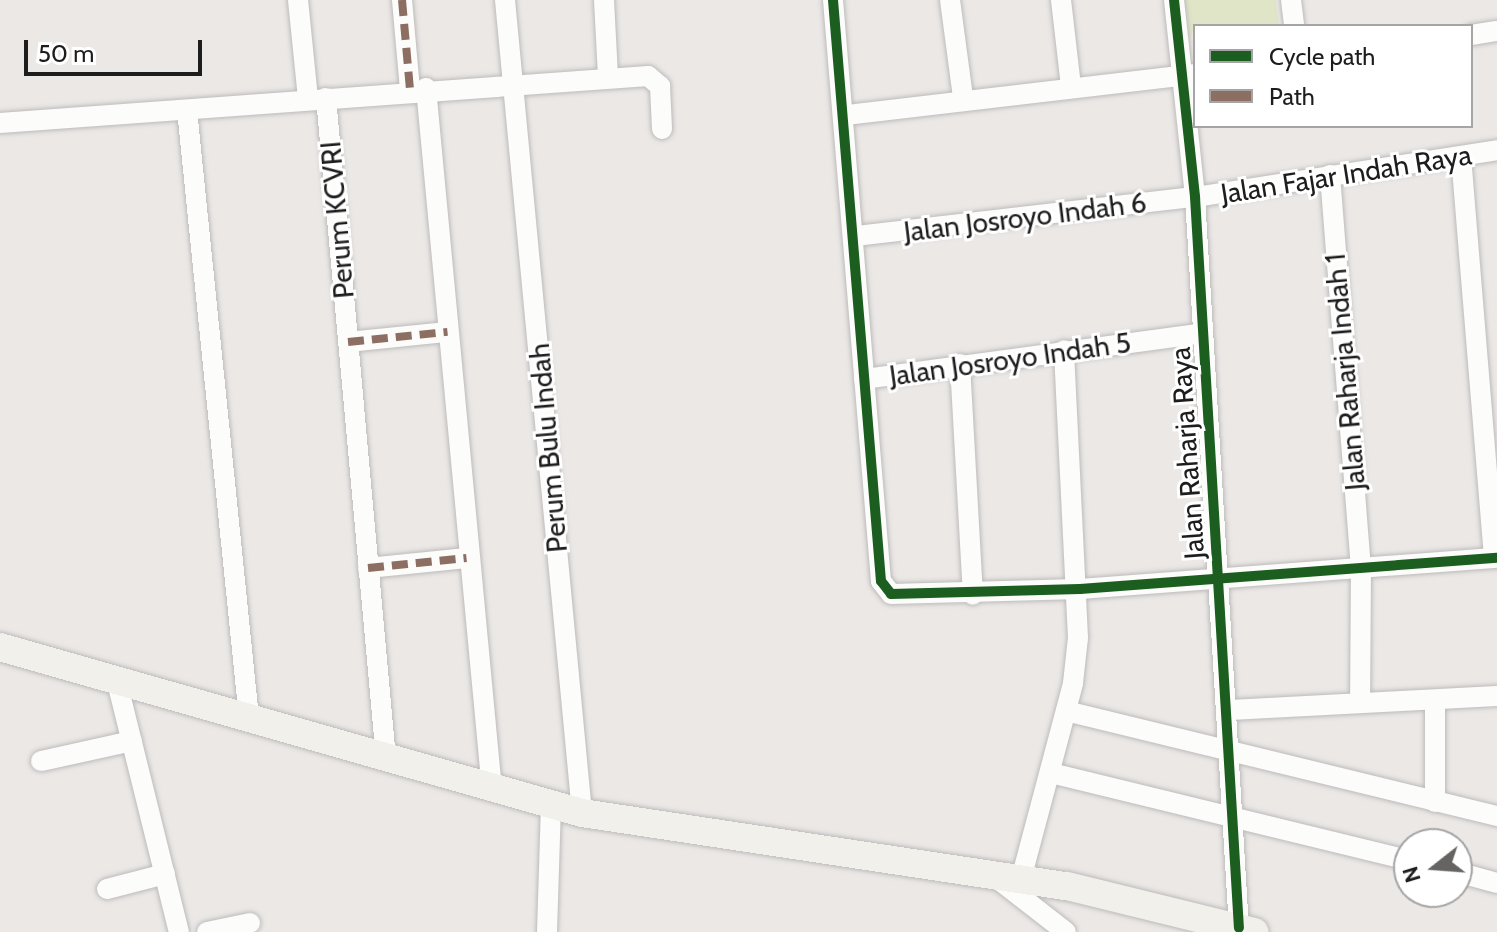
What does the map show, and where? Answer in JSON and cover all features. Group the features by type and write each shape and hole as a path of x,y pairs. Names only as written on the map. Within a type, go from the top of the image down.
{"main road":[{"path":"0,647 492,790 582,813 1008,878 1247,930"}],"street":[{"name":"Perum KCVRI","path":"298,0 317,98 348,342 386,759"},
{"path":"402,0 418,88 447,332 466,558 492,790"},
{"name":"Perum Bulu Indah","path":"505,0 582,813"},
{"path":"604,0 608,76"},
{"path":"833,0 847,115 881,581 891,594 973,595 1080,589 1496,558 1461,156"},
{"path":"950,0 963,98"},
{"path":"1061,0 1071,86"},
{"name":"Jalan Raharja Raya","path":"1174,0 1189,74 1203,333 1230,710 1234,818 1247,930"},
{"path":"1291,0 1294,24"},
{"path":"1473,35 1497,31"},
{"path":"847,115 963,98 1189,74"},
{"path":"0,123 187,110 418,88 608,76 656,79 662,129"},
{"path":"187,110 249,718"},
{"name":"Jalan Fajar Indah Raya","path":"1195,197 1497,150"},
{"name":"Jalan Raharja Indah 1","path":"1330,175 1361,568 1360,703"},
{"name":"Jalan Josroyo Indah 6","path":"856,236 1195,197"},
{"path":"348,342 447,332"},
{"name":"Jalan Josroyo Indah 5","path":"864,379 1203,333"},
{"path":"1064,350 1080,589 1066,711 1051,773 1008,878 1066,932"},
{"path":"960,364 973,595"},
{"path":"368,568 466,558"},
{"path":"117,682 179,932"},
{"path":"1230,710 1497,696"},
{"path":"1435,700 1435,802"},
{"path":"1066,711 1497,816"},
{"path":"41,761 132,741"},
{"path":"1051,773 1393,856"},
{"path":"547,932 551,804"},
{"path":"107,889 165,874"},
{"path":"1473,876 1497,883"},
{"path":"207,932 250,923"}],"green space":[{"path":"1185,0 1276,0 1279,24 1193,24 1190,39"}],"marked path":[{"path":"402,0 410,89"},
{"path":"348,342 447,332"},
{"path":"368,568 466,558"}],"cycle path":[{"path":"833,0 881,581 891,594 1080,589 1497,558"},
{"path":"1174,0 1195,197 1239,928"}]}
